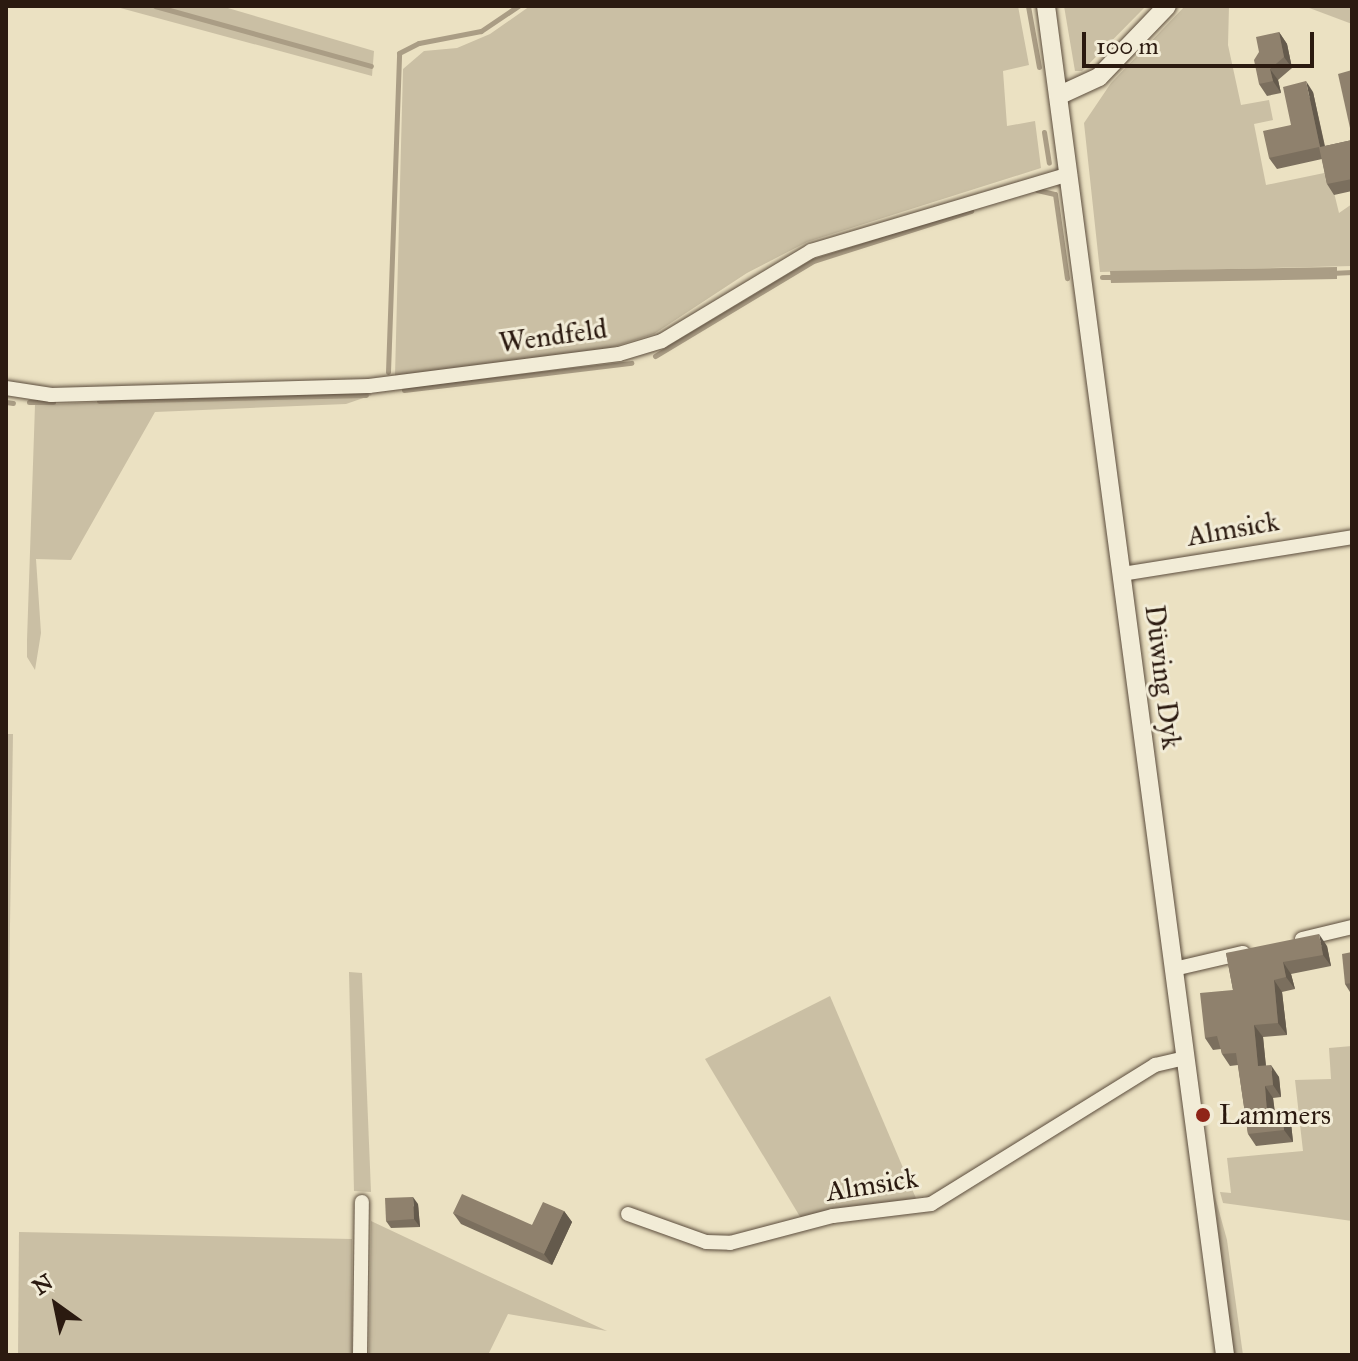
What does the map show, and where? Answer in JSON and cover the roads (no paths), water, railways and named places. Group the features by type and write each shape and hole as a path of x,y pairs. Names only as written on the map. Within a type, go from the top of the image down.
{"street":[{"name":"Düwing Dyk","path":"1046,6 1225,1355"},
{"path":"1060,95 1099,77 1167,6"},
{"name":"Wendfeld","path":"6,388 51,395 369,386 619,354 662,341 811,251 1070,174"},
{"name":"Almsick","path":"1122,574 1352,537"},
{"path":"1292,942 1352,927"},
{"path":"1174,969 1262,949"},
{"name":"Almsick","path":"628,1214 706,1242 730,1243 833,1216 931,1204 1155,1065 1186,1058"},
{"path":"360,1355 362,1202"}],"waterway":[{"path":"155,6 371,66"},
{"path":"388,372 399,53 419,43 481,31 518,6"},
{"path":"1028,6 1039,67"},
{"path":"1044,132 1049,163"},
{"path":"1037,190 1055,194 1067,278"},
{"path":"655,356 813,261 971,211"},
{"path":"1331,273 1352,272"},
{"path":"1102,277 1117,277"},
{"path":"404,390 631,363"},
{"path":"99,401 366,395"},
{"path":"6,402 13,403"},
{"path":"29,402 53,402"}],"place":[{"name":"Lammers","path":"1203,1115"}]}
